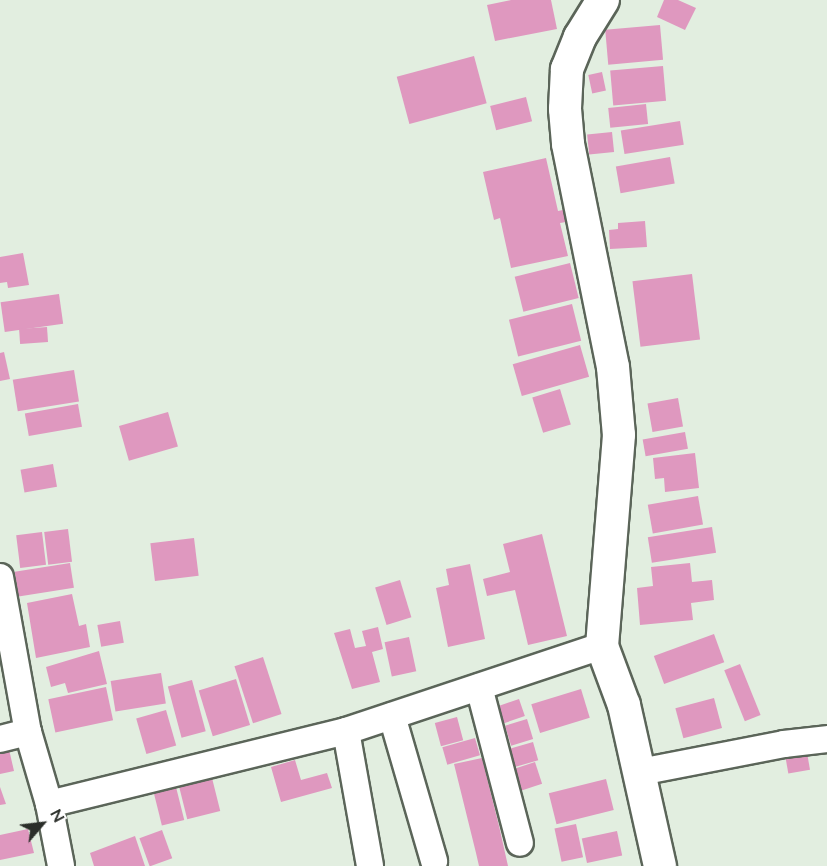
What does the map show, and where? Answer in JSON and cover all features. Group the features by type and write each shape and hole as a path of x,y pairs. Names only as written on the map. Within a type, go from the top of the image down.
{"street":[{"path":"603,0 580,37 567,69 565,109 568,144 613,367 619,435 602,646 624,705 660,866"},
{"path":"0,577 28,732 50,804 61,866"},
{"path":"50,804 346,731 602,646"},
{"path":"479,687 520,843"},
{"path":"392,716 434,861"},
{"path":"346,731 370,866"},
{"path":"0,739 28,732"},
{"path":"640,772 784,744 827,739"}],"building":[{"path":"511,0 551,0 557,29 495,41 487,5"},
{"path":"664,0 678,0 696,8 685,30 657,17"},
{"path":"660,25 663,60 608,65 605,30"},
{"path":"474,56 487,103 409,124 397,77"},
{"path":"663,66 666,101 613,105 610,71"},
{"path":"602,72 606,91 592,93 588,75"},
{"path":"526,97 532,121 496,130 490,106"},
{"path":"646,104 648,124 610,128 608,108"},
{"path":"680,121 684,145 624,154 621,130"},
{"path":"612,132 614,152 589,155 587,135"},
{"path":"670,157 675,184 621,193 616,167"},
{"path":"546,158 558,211 563,210 566,222 560,223 568,256 511,268 500,218 494,220 483,172"},
{"path":"645,221 647,247 610,249 609,230 618,229 618,223"},
{"path":"23,253 29,285 8,288 7,282 0,283 0,257"},
{"path":"570,263 579,298 523,312 515,277"},
{"path":"692,274 700,340 640,347 632,281"},
{"path":"59,294 63,324 5,332 1,302"},
{"path":"572,304 581,341 518,357 509,320"},
{"path":"47,327 48,342 20,344 19,329"},
{"path":"580,345 589,377 522,396 513,364"},
{"path":"4,352 10,379 0,381 0,353"},
{"path":"74,370 79,402 18,411 13,380"},
{"path":"560,389 571,424 543,433 532,397"},
{"path":"678,398 683,427 653,432 647,403"},
{"path":"78,404 82,427 29,436 25,413"},
{"path":"168,412 178,447 129,461 119,426"},
{"path":"685,432 688,449 646,456 643,439"},
{"path":"695,453 699,488 665,492 664,478 655,479 653,458"},
{"path":"53,464 57,487 24,492 21,470"},
{"path":"698,496 703,525 653,533 648,505"},
{"path":"712,527 716,553 652,563 648,537"},
{"path":"68,529 72,562 48,565 44,532"},
{"path":"42,532 46,565 20,568 16,535"},
{"path":"542,534 567,636 528,645 515,590 487,596 483,579 510,572 503,544"},
{"path":"194,538 199,576 155,581 150,543"},
{"path":"70,563 74,588 19,596 15,572"},
{"path":"690,563 692,582 712,580 714,600 691,603 693,620 640,625 637,588 653,586 651,567"},
{"path":"470,564 485,639 448,647 436,588 449,585 446,569"},
{"path":"400,580 411,617 387,625 375,588"},
{"path":"72,594 79,626 86,624 90,647 36,658 27,603"},
{"path":"120,621 124,643 101,647 97,625"},
{"path":"378,627 383,649 372,652 380,682 352,689 334,633 350,629 355,648 366,646 362,631"},
{"path":"714,634 724,662 664,684 654,656"},
{"path":"409,637 416,671 392,676 385,642"},
{"path":"99,651 107,684 68,693 65,683 51,687 46,667"},
{"path":"263,657 282,714 253,723 234,666"},
{"path":"740,664 761,715 745,721 724,670"},
{"path":"161,673 166,704 115,712 111,681"},
{"path":"236,679 250,725 213,736 199,690"},
{"path":"192,680 206,731 182,738 168,686"},
{"path":"106,687 113,720 55,733 48,699"},
{"path":"581,689 590,718 540,733 531,704"},
{"path":"714,698 722,728 683,738 675,708"},
{"path":"519,699 525,716 497,725 492,708"},
{"path":"166,710 176,746 146,754 136,719"},
{"path":"457,717 463,740 441,746 435,723"},
{"path":"527,719 533,739 511,746 505,726"},
{"path":"475,738 480,755 447,765 442,747"},
{"path":"533,742 538,760 507,769 502,751"},
{"path":"8,745 14,771 0,774 0,747"},
{"path":"806,747 810,770 788,773 784,751"},
{"path":"482,758 508,866 479,866 454,764"},
{"path":"295,760 301,780 327,773 332,788 281,802 271,767"},
{"path":"535,762 542,784 515,793 508,771"},
{"path":"212,778 220,811 187,819 179,786"},
{"path":"606,779 614,810 556,824 549,793"},
{"path":"0,787 6,804 0,805"},
{"path":"176,787 184,820 162,826 154,793"},
{"path":"576,824 583,857 562,862 554,829"},
{"path":"28,829 34,853 0,860 0,835"},
{"path":"162,830 172,858 150,866 139,838"},
{"path":"617,831 622,855 587,863 582,838"},
{"path":"135,836 145,866 94,866 90,853"}]}
